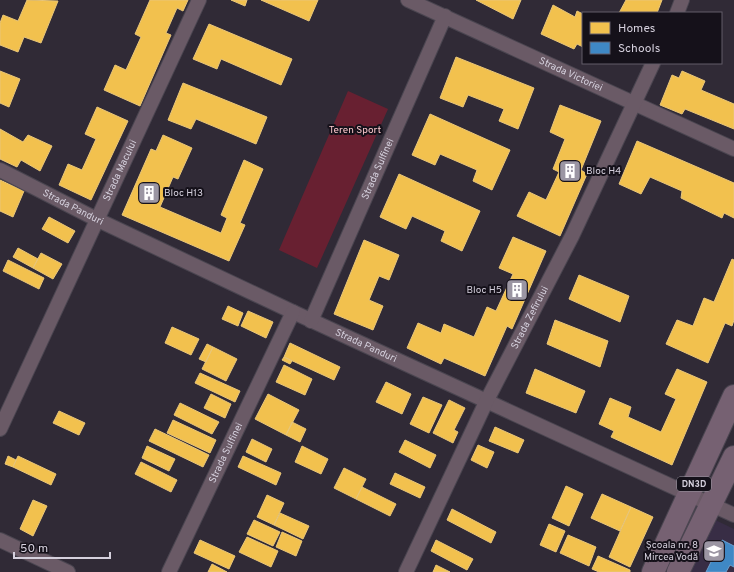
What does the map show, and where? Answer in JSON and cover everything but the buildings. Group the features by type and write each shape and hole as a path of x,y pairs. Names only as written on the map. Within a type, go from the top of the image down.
{"main road":[{"name":"DN3D","path":"653,572 734,396"},
{"name":"DN3D","path":"678,572 734,457"}],"street":[{"name":"Strada Macului","path":"0,429 199,0"},
{"name":"Strada Victoriei","path":"408,0 734,149"},
{"path":"677,12 682,0"},
{"name":"Strada Sulfinei","path":"311,321 445,16"},
{"name":"Strada Zefirului","path":"406,572 487,400 569,242 653,64"},
{"name":"Strada Panduri","path":"0,170 98,220 311,321 487,400 734,516"},
{"name":"Strada Sulfinei","path":"169,572 293,312"},
{"path":"0,540 68,572"}],"shaded area":[{"name":"Școala nr. 8 Mircea Vodă","path":"709,517 734,529 734,572 683,572"}],"green space":[{"name":"Teren Sport","path":"348,91 388,109 317,268 279,250"}],"place":[{"name":"Bloc H4","path":"570,171"},
{"name":"Bloc H13","path":"149,193"},
{"name":"Bloc H5","path":"517,290"},
{"name":"Școala nr. 8 Mircea Vodă","path":"714,551"}]}
